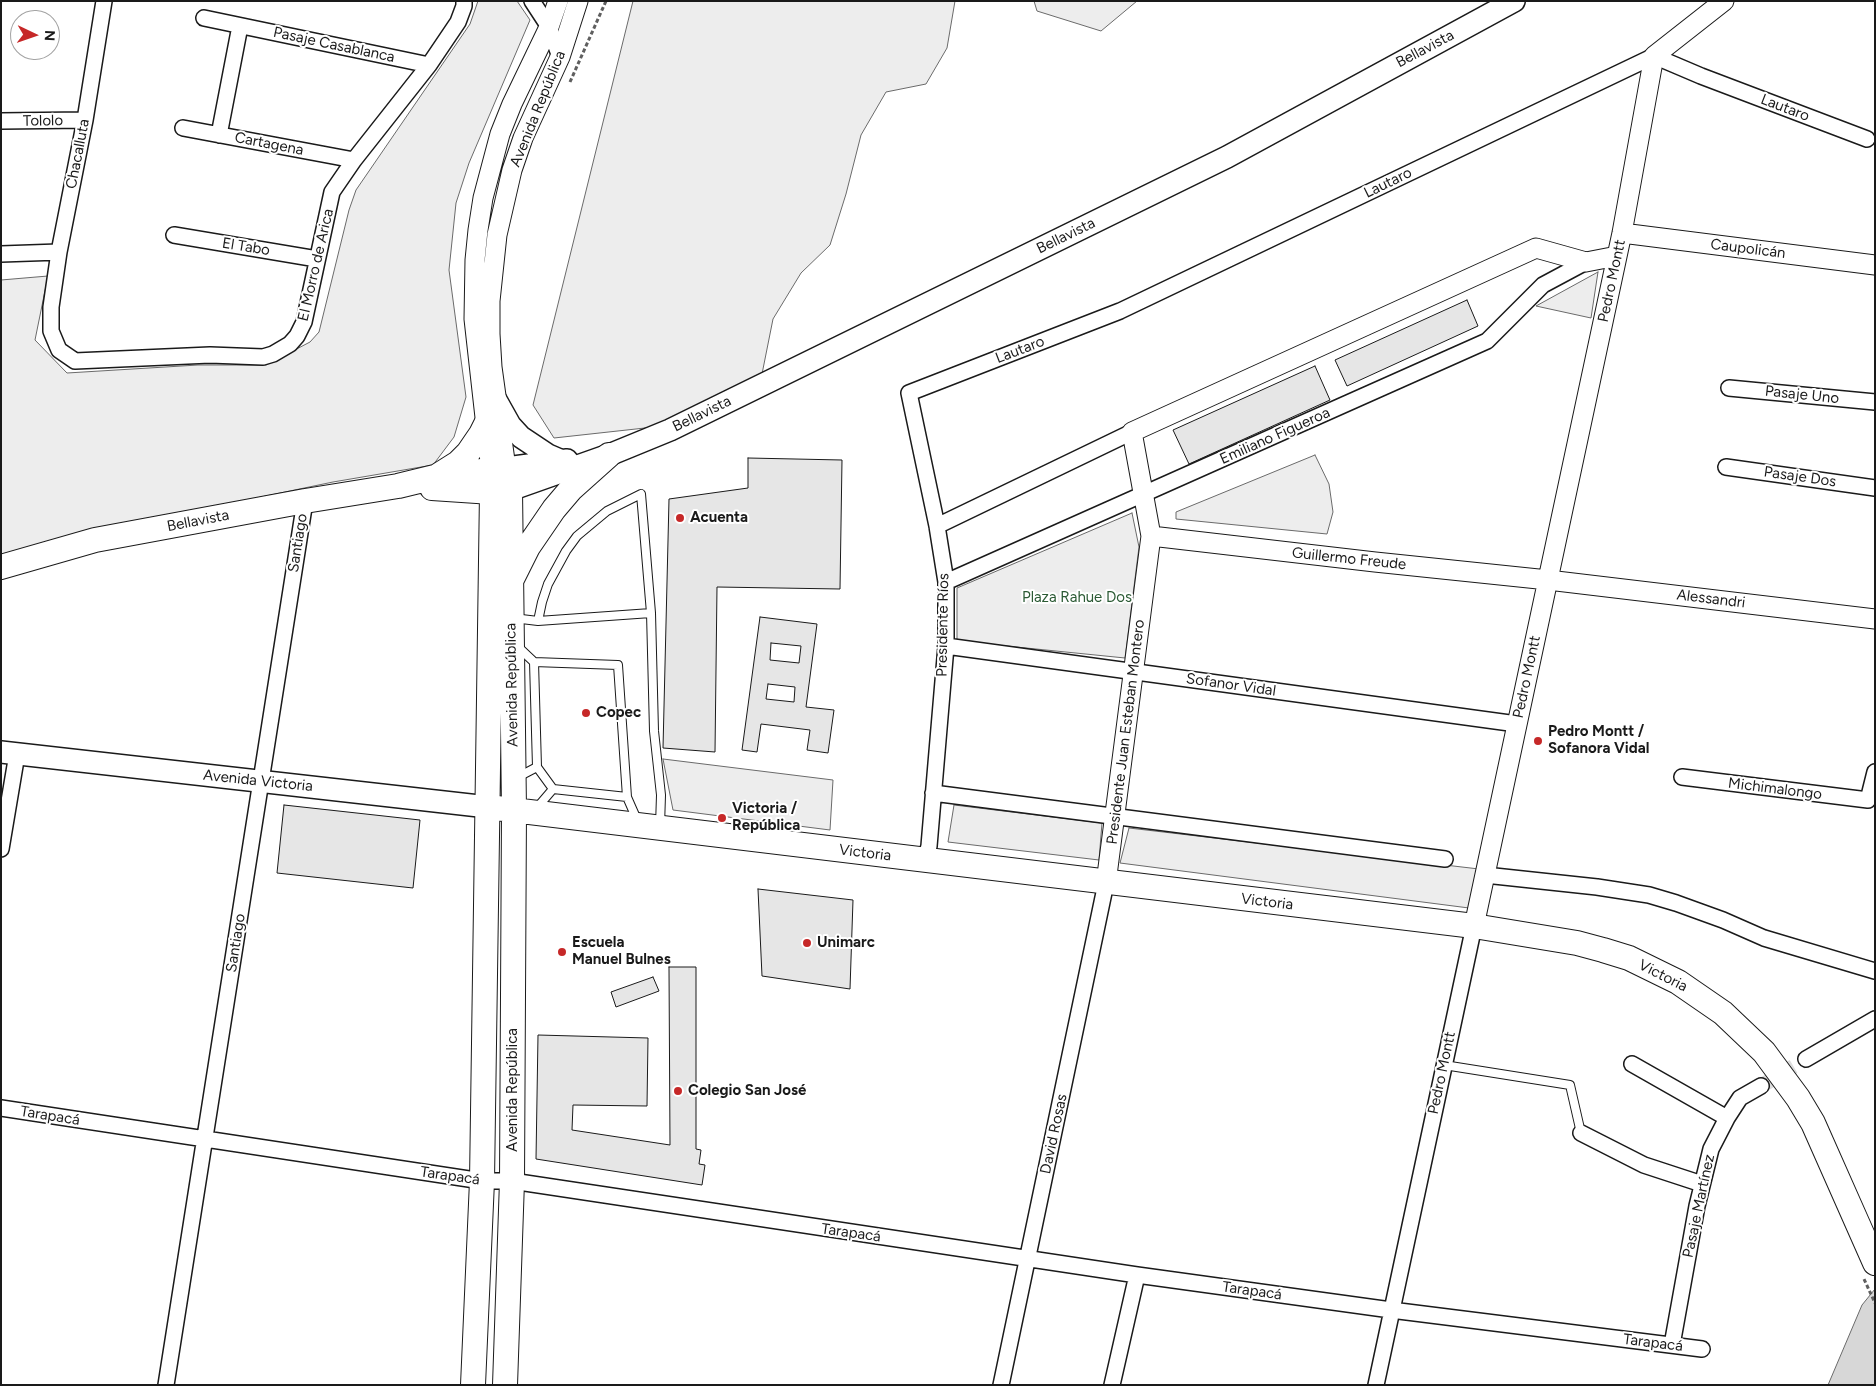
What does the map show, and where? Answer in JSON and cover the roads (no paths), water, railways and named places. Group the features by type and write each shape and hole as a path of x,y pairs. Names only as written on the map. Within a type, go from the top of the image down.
{"main road":[{"name":"Bellavista","path":"398,486 500,480 609,454 670,430 1227,157 1514,1"},
{"path":"496,400 510,425 521,437 548,455 563,461"},
{"path":"434,477 458,463 468,453 486,424"},
{"name":"Bellavista","path":"1,567 95,540 305,501 398,486 434,477 500,480 563,461 609,454"},
{"path":"511,582 528,547 554,509 577,483 609,454"},
{"name":"Avenida República","path":"500,480 511,582 514,778 523,812 505,1385"},
{"name":"Avenida República","path":"473,1385 482,1181 488,807 500,480"},
{"name":"Avenida Victoria","path":"9,753 523,812"},
{"name":"Victoria","path":"523,812 1474,926 1577,943 1620,956 1678,982 1723,1013 1764,1052 1798,1098 1813,1124 1872,1256"}],"street":[{"name":"Chacalluta","path":"51,307 59,252 85,120 104,1"},
{"name":"El Morro de Arica","path":"51,307 51,331 59,350 75,362 210,355 263,357 282,350 290,344 301,330 332,192 354,160 429,65 458,22 464,1"},
{"path":"532,1 549,27 560,57"},
{"name":"Avenida República","path":"500,480 486,424 477,348 474,289 478,230 483,198 498,142 512,104 549,27 558,1"},
{"name":"Avenida República","path":"500,480 490,326 492,276 497,235 512,170 523,138 560,57 578,1"},
{"path":"1654,56 1724,1"},
{"name":"Pasaje Casablanca","path":"204,18 429,65"},
{"path":"219,135 240,26"},
{"name":"Lautaro","path":"909,393 1120,311 1654,56 1867,140"},
{"name":"Pedro Montt","path":"1376,1385 1622,233 1654,56"},
{"name":"Tololo","path":"1,121 85,120"},
{"name":"Cartagena","path":"183,128 354,160"},
{"name":"Caupolicán","path":"1622,233 1875,265"},
{"name":"El Tabo","path":"174,235 317,258"},
{"name":"Emiliano Figueroa","path":"937,526 1132,432 1536,248 1586,262"},
{"path":"1,254 59,252"},
{"name":"Emiliano Figueroa","path":"946,582 1487,341 1543,285 1586,262 1617,256"},
{"name":"Pasaje Uno","path":"1729,388 1875,402"},
{"name":"Presidente Ríos","path":"909,393 937,526 946,582 946,646 929,846 925,861"},
{"name":"Presidente Juan Esteban Montero","path":"1106,883 1151,536 1132,432"},
{"name":"Pasaje Dos","path":"1726,467 1875,488"},
{"name":"Santiago","path":"166,1385 305,501"},
{"name":"Guillermo Freude","path":"1151,536 1548,580"},
{"name":"Alessandri","path":"1548,580 1875,619"},
{"name":"Sofanor Vidal","path":"946,646 1517,724"},
{"path":"1,849 9,753"},
{"name":"Michimalongo","path":"1682,777 1868,800 1875,772"},
{"path":"933,793 1445,859"},
{"path":"1484,875 1597,887 1649,895 1723,920 1764,938 1875,971"},
{"name":"David Rosas","path":"1001,1385 1106,883"},
{"path":"1806,1059 1875,1018"},
{"path":"1632,1064 1726,1118"},
{"name":"Pasaje Martínez","path":"1672,1345 1702,1184 1711,1149 1726,1118 1740,1098 1761,1086"},
{"name":"Tarapacá","path":"1,1108 482,1181 512,1181 1137,1275 1392,1310 1702,1349"},
{"path":"1580,1134 1644,1165 1702,1184"},
{"path":"1112,1385 1137,1275"}],"lane":[{"path":"538,620 548,584 556,567 572,543 591,522 607,511 641,494 651,613 654,731 661,795 650,827"},
{"path":"553,789 537,767 534,662 512,629 538,620 651,613"},
{"path":"534,662 618,665 627,797 650,827"},
{"path":"514,778 537,767"},
{"path":"523,812 553,789 627,797"},
{"path":"1444,1065 1570,1085 1580,1134"}],"tunnel":[{"path":"1761,1086 1806,1059"}],"place":[{"name":"Acuenta","path":"680,518"},
{"name":"Copec","path":"586,713"},
{"name":"Pedro Montt / Sofanora Vidal","path":"1538,741"},
{"name":"Victoria / República","path":"722,818"},
{"name":"Unimarc","path":"807,943"},
{"name":"Escuela Manuel Bulnes","path":"562,952"},
{"name":"Colegio San José","path":"678,1091"}],"park label":[{"name":"Plaza Rahue Dos","path":"1077,598"}]}
